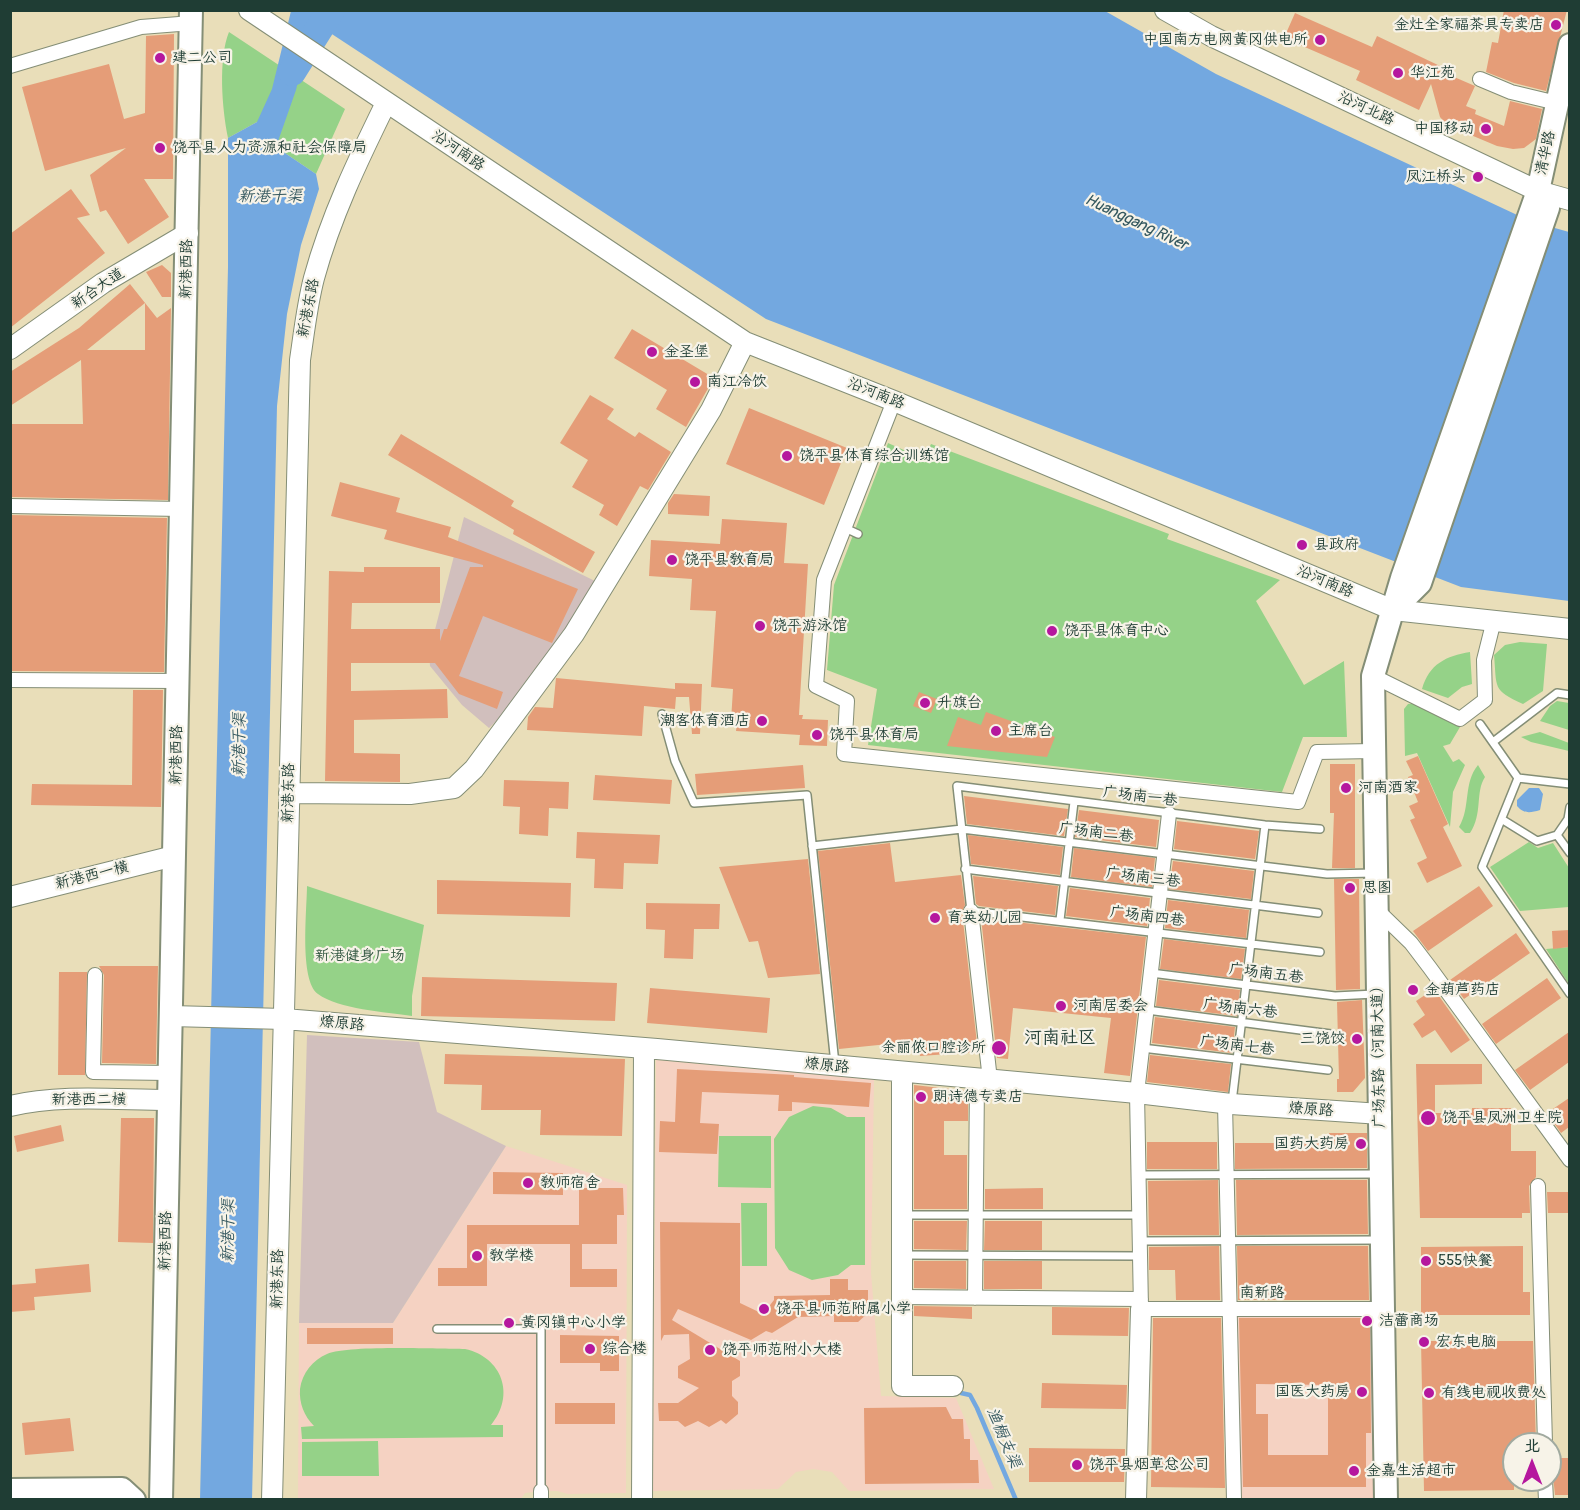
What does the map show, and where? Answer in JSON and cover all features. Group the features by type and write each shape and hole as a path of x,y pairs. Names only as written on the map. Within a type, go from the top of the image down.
{"main road":[{"name":"沿河南路","path":"249,10 745,342 894,401 1393,610 1569,629"},
{"name":"沿河北路","path":"1165,10 1211,36 1538,204 1569,200"},
{"name":"新港西路","path":"161,1500 191,17"},
{"name":"清华路","path":"1393,610 1538,204 1569,45"},
{"name":"新港东路","path":"272,1500 278,1019 290,793 300,360 314,279 325,243 350,174 386,102"},
{"name":"新合大道","path":"10,349 103,283 188,233"},
{"path":"290,793 410,794 454,788 474,769 574,634 711,410 745,342"},
{"name":"广场东路（河南大道）","path":"1386,1500 1373,676 1393,610"},
{"name":"新港西一横","path":"10,897 174,856"},
{"name":"燎原路","path":"171,1016 278,1019 644,1048 902,1074 1137,1093 1228,1104 1381,1114"},
{"path":"642,1500 644,1048"},
{"path":"902,1074 902,1386 953,1386"},
{"name":"新港西二横","path":"10,1106 35,1101 66,1099 169,1100"},
{"path":"1136,1500 1141,1304"},
{"path":"10,1490 122,1489 134,1500"}],"street":[{"path":"10,66 141,27 191,17"},
{"path":"1480,79 1511,92 1557,103"},
{"path":"894,401 824,580 816,686 847,701 843,754 1298,802 1317,752 1374,751"},
{"path":"10,506 181,509"},
{"path":"1373,676 1461,719 1485,700 1484,660 1494,620"},
{"path":"10,680 178,681"},
{"path":"1472,711 1480,724"},
{"path":"1141,1304 1137,1093 1169,814"},
{"path":"1377,910 1411,943 1569,1160"},
{"path":"971,911 984,1080 976,1215 975,1298"},
{"path":"94,975 93,1072 169,1073"},
{"path":"1228,1104 1226,1174 1234,1500"},
{"path":"1538,1186 1545,1432"},
{"name":"南新路","path":"901,1297 1141,1304 1229,1310 1383,1309"}],"lane":[{"path":"844,528 858,534"},
{"path":"1493,742 1557,693 1569,695"},
{"path":"662,714 675,760 694,803 807,795 835,1066"},
{"path":"1480,724 1518,778 1569,784"},
{"path":"1518,778 1503,820 1482,867 1569,994"},
{"name":"广场南一巷","path":"962,829 957,786 1169,814 1320,829"},
{"path":"1060,920 1074,802"},
{"path":"1503,820 1538,841 1557,835 1568,819 1569,807"},
{"path":"1228,1104 1237,1061 1265,825"},
{"path":"962,829 971,911"},
{"name":"广场南二巷","path":"812,846 962,829 1327,874 1376,873"},
{"path":"1557,835 1569,853"},
{"name":"广场南三巷","path":"965,869 1318,913"},
{"name":"广场南四巷","path":"971,911 1320,952"},
{"name":"广场南五巷","path":"1151,973 1335,996 1378,994"},
{"name":"广场南六巷","path":"1147,1010 1331,1034"},
{"name":"广场南七巷","path":"1142,1048 1328,1070"},
{"path":"1139,1175 1381,1174"},
{"path":"901,1215 1139,1215"},
{"path":"901,1255 975,1255 1140,1249 1228,1241 1383,1240"},
{"path":"437,1329 541,1329 541,1496"}],"shaded area":[{"path":"464,517 595,581 570,624 507,711 489,728 462,705 430,666 429,653"},
{"path":"307,1035 419,1042 437,1112 506,1146 393,1323 299,1323"},
{"name":"饶平县师范附属小学","path":"656,1060 874,1079 871,1273 881,1396 956,1398 994,1489 849,1491 832,1472 813,1469 796,1472 778,1489 653,1491"},
{"name":"黄冈镇中心小学","path":"506,1146 627,1185 626,1493 568,1494 541,1491 525,1493 520,1500 298,1500 299,1323 393,1323"},
{"path":"1236,1314 1376,1314 1373,1499 1237,1499"}],"green space":[{"path":"229,32 345,109 316,174 276,147 280,130 257,122 228,138 222,70"},
{"name":"饶平县体育中心","path":"888,443 924,459 931,444 1169,534 1167,539 1280,580 1256,601 1304,685 1344,661 1347,737 1303,737 1282,792 868,745 877,689 827,670 834,585"},
{"path":"1520,642 1547,644 1543,691 1523,704 1506,695 1498,687 1494,655 1505,645"},
{"path":"1470,652 1472,684 1462,687 1448,698 1422,689 1434,667 1453,656"},
{"path":"1557,701 1569,703 1569,730 1540,721 1550,706"},
{"path":"1415,703 1460,727 1450,744 1443,746 1453,762 1459,759 1465,765 1453,792 1450,827 1417,753 1405,756 1404,709 1408,704"},
{"path":"1540,732 1569,743 1569,751 1531,742 1521,737"},
{"path":"1478,765 1485,777 1480,789 1474,826 1470,833 1465,833 1459,827 1465,811 1470,779"},
{"path":"1529,842 1538,848 1553,843 1569,868 1569,907 1520,911 1490,867"},
{"name":"新港健身广场","path":"307,886 424,925 412,996 412,1016 337,1003 318,994 312,986 306,960"},
{"path":"1569,947 1569,984 1546,949"},
{"path":"813,1106 831,1108 847,1117 865,1117 865,1265 851,1265 838,1275 812,1280 789,1270 775,1248 774,1139 789,1117"},
{"path":"719,1136 771,1136 771,1188 718,1187"},
{"path":"741,1203 767,1203 767,1266 742,1266"},
{"path":"354,1349 465,1349 478,1353 488,1360 501,1379 504,1390 503,1402 491,1425 503,1425 503,1437 302,1439 301,1427 314,1426 307,1418 301,1404 301,1383 313,1363 327,1354"},
{"path":"378,1441 379,1476 302,1476 302,1442"}],"water":[{"name":"Huanggang River","path":"291,11 1105,11 1216,74 1530,221 1569,232 1569,601 1461,587 766,319 312,21 296,90 276,147 316,174 319,189 301,245 287,314 277,406 252,1499 200,1500 228,267 228,138 257,122 272,89"},
{"path":"1529,788 1539,788 1543,794 1540,810 1527,812 1517,806 1517,800"}],"building":[{"path":"1504,10 1567,10 1546,91 1514,83 1486,72 1492,42 1498,43"},
{"path":"1295,13 1372,47 1377,36 1440,66 1438,70 1475,86 1466,106 1476,110 1475,114 1504,126 1510,101 1542,109 1536,139 1524,148 1513,149 1497,146 1447,125 1440,117 1431,84 1419,110 1356,80 1360,71 1284,38"},
{"path":"174,34 173,179 144,179 169,217 128,244 106,210 100,212 90,175 126,148 45,171 22,87 109,64 124,119 145,113 146,36"},
{"path":"71,189 90,215 77,218 105,253 10,328 10,234"},
{"path":"162,265 171,273 171,297 162,297 146,272"},
{"path":"130,284 157,318 171,308 168,500 10,497 10,424 83,424 81,360 10,406 10,372 79,328","holes":["145,303 145,350 87,350"]},
{"path":"632,329 714,378 686,427 656,409 667,390 614,358"},
{"path":"590,395 614,409 607,419 635,437 639,432 671,452 648,490 640,486 617,526 599,515 604,505 572,487 588,460 560,443"},
{"name":"饶平县体育综合训练馆","path":"749,408 847,448 824,505 726,464"},
{"path":"401,434 514,501 511,506 595,552 583,573 513,534 514,530 388,455"},
{"path":"340,482 400,498 396,512 451,527 448,537 578,589 552,643 483,616 459,676 503,692 497,709 459,694 435,663 351,663 351,691 447,689 448,718 354,720 354,753 400,754 400,782 325,781 329,571 364,572 364,567 440,567 440,603 352,603 351,629 440,629 440,641 444,629 447,629 470,567 483,567 483,565 384,539 387,530 331,516"},
{"path":"674,494 710,496 709,516 668,514 668,503"},
{"path":"10,515 167,518 164,672 10,671"},
{"name":"饶平游泳馆","path":"722,519 787,523 784,563 808,564 799,715 803,715 802,719 828,720 827,746 799,745 800,735 736,731 737,721 731,721 733,689 711,687 716,611 690,610 692,579 649,576 651,540 720,544"},
{"path":"556,678 675,689 675,683 702,684 700,734 692,734 689,697 676,697 675,709 644,706 642,736 527,730 528,717 535,707 553,708"},
{"path":"133,690 163,690 161,807 31,805 32,784 132,785"},
{"name":"升旗台","path":"919,692 937,699 931,713 913,706"},
{"name":"主席台","path":"986,712 1055,737 1047,757 947,746 958,717 981,725"},
{"path":"1418,756 1448,824 1443,827 1462,866 1427,883 1417,863 1427,858 1410,820 1415,818 1409,806 1418,802 1408,777 1413,775 1406,761"},
{"path":"1330,764 1355,764 1355,868 1332,868 1334,813 1330,813"},
{"path":"803,765 805,788 697,795 695,774"},
{"path":"595,775 672,780 670,804 593,800"},
{"path":"504,780 569,782 568,809 549,808 548,836 519,834 520,807 503,806"},
{"path":"964,796 1068,809 1064,836 967,824"},
{"path":"1079,810 1159,820 1156,847 1075,837"},
{"path":"1177,821 1259,831 1255,859 1174,849"},
{"path":"577,832 660,835 658,864 624,863 623,889 594,888 595,859 576,858"},
{"path":"968,835 1063,847 1060,875 971,864"},
{"path":"890,843 895,882 961,875 965,905 962,912 978,1052 920,1056 918,1041 839,1049 818,851"},
{"path":"1074,848 1155,858 1152,887 1071,877"},
{"path":"808,859 820,974 768,978 758,941 749,942 719,867"},
{"path":"1173,861 1254,871 1251,899 1169,889"},
{"path":"973,876 1058,886 1055,915 979,906 976,904"},
{"path":"1334,879 1359,879 1360,989 1336,990"},
{"path":"437,880 571,883 570,917 437,914"},
{"path":"1479,886 1493,906 1428,951 1413,931"},
{"path":"1070,888 1150,898 1147,926 1066,916"},
{"path":"1168,900 1249,910 1246,938 1165,928"},
{"path":"646,903 720,904 719,929 694,929 693,959 664,958 665,930 646,929"},
{"path":"981,918 1146,937 1130,1076 1104,1073 1111,1018 1013,1008 1008,1059 997,1058"},
{"path":"1569,930 1569,947 1553,949 1552,931"},
{"path":"1516,933 1530,953 1464,999 1450,980"},
{"path":"1164,939 1245,949 1241,979 1160,969"},
{"path":"99,966 158,966 156,1064 102,1063 104,975"},
{"path":"59,972 87,972 85,1075 58,1075"},
{"path":"422,977 617,983 615,1021 421,1016"},
{"path":"1547,978 1561,998 1496,1044 1482,1024"},
{"path":"1159,980 1240,990 1237,1016 1156,1006"},
{"path":"650,988 770,998 767,1033 647,1023"},
{"path":"1434,989 1470,1040 1451,1053 1435,1030 1422,1038 1413,1024 1425,1015 1416,1001"},
{"path":"1362,1000 1365,1078 1353,1092 1337,1092 1337,1079 1339,1079 1337,1002"},
{"path":"1155,1017 1235,1027 1232,1053 1152,1043"},
{"path":"1569,1032 1569,1062 1530,1090 1515,1070"},
{"path":"445,1054 625,1059 622,1136 540,1135 541,1110 481,1110 482,1085 444,1084"},
{"path":"1150,1055 1231,1064 1228,1092 1147,1082"},
{"path":"1416,1064 1482,1064 1482,1084 1435,1085 1435,1113 1472,1113 1472,1108 1511,1108 1511,1151 1536,1151 1536,1177 1529,1186 1530,1213 1522,1213 1522,1218 1420,1218"},
{"path":"677,1069 794,1075 794,1077 871,1083 869,1107 792,1102 792,1111 778,1111 779,1095 702,1092 700,1123 719,1124 717,1154 659,1152 660,1121 675,1122"},
{"path":"914,1085 968,1091 968,1121 944,1121 944,1155 967,1155 967,1209 914,1209"},
{"path":"1569,1098 1569,1127 1561,1133 1547,1113"},
{"path":"121,1118 154,1118 153,1243 118,1242"},
{"path":"61,1125 64,1141 17,1152 14,1136"},
{"path":"1329,1133 1367,1133 1367,1168 1235,1169 1235,1143 1330,1143"},
{"path":"1147,1142 1217,1142 1217,1169 1147,1169"},
{"name":"教师宿舍","path":"493,1172 563,1173 563,1195 493,1194"},
{"path":"1218,1180 1219,1235 1149,1235 1148,1181"},
{"path":"1236,1180 1367,1180 1368,1234 1237,1235"},
{"name":"教学楼","path":"579,1188 623,1188 624,1215 617,1215 617,1244 582,1244 582,1269 617,1269 617,1287 570,1287 570,1244 487,1244 487,1286 438,1286 438,1268 467,1268 467,1225 579,1225"},
{"path":"1043,1188 1043,1209 985,1209 985,1189"},
{"path":"1547,1192 1569,1192 1569,1213 1548,1213"},
{"path":"914,1221 967,1221 966,1250 914,1249"},
{"path":"985,1221 1042,1221 1042,1250 984,1250"},
{"path":"660,1222 740,1223 740,1303 763,1314 774,1300 774,1296 830,1295 830,1279 848,1279 848,1290 868,1290 868,1313 858,1322 834,1322 834,1316 798,1317 772,1333 766,1331 751,1340 678,1309 672,1320 740,1361 740,1376 732,1381 732,1396 738,1402 738,1414 726,1424 721,1420 709,1427 698,1421 685,1427 678,1421 659,1421 658,1403 678,1403 699,1388 678,1378 678,1366 690,1359 689,1334 664,1335 661,1341"},
{"path":"1219,1246 1220,1300 1176,1300 1175,1270 1149,1270 1149,1247"},
{"path":"1237,1246 1368,1246 1369,1300 1238,1300"},
{"path":"1523,1246 1523,1292 1530,1292 1530,1315 1421,1315 1421,1247"},
{"path":"914,1261 966,1261 966,1289 914,1288"},
{"path":"984,1261 1042,1261 1042,1289 984,1289"},
{"path":"89,1264 91,1292 34,1297 35,1310 10,1312 10,1285 36,1283 35,1269"},
{"path":"914,1306 972,1307 972,1319 914,1316"},
{"path":"1052,1307 1129,1308 1128,1336 1052,1335"},
{"path":"1153,1318 1221,1318 1225,1488 1151,1487"},
{"path":"1239,1318 1370,1318 1371,1433 1366,1433 1366,1487 1243,1487","holes":["1256,1384 1328,1385 1328,1455 1268,1455 1268,1414 1256,1414"]},
{"path":"307,1328 393,1328 393,1344 307,1344"},
{"name":"综合楼","path":"560,1335 619,1336 619,1371 600,1371 600,1363 560,1363"},
{"path":"1421,1341 1533,1341 1536,1432 1502,1432 1502,1490 1424,1491"},
{"path":"1042,1383 1127,1385 1126,1409 1041,1408"},
{"path":"555,1403 615,1403 615,1424 555,1424"},
{"path":"946,1407 952,1419 963,1419 964,1439 970,1439 970,1460 978,1460 979,1483 865,1484 864,1408"},
{"path":"70,1418 74,1451 25,1455 22,1423"},
{"name":"饶平县烟草总公司","path":"1029,1448 1125,1449 1124,1482 1029,1482"},
{"path":"1562,1458 1569,1458 1569,1495 1555,1495 1555,1492 1562,1492"}],"waterway":[{"name":"新港干渠","path":"292,72 331,10"},
{"name":"渔橱支渠","path":"961,1393 970,1395 977,1408 1016,1500"}],"place":[{"name":"金灶全家福茶具专卖店","path":"1556,25"},
{"name":"中国南方电网黄冈供电所","path":"1320,40"},
{"name":"建二公司","path":"160,58"},
{"name":"华江苑","path":"1398,73"},
{"name":"中国移动","path":"1486,129"},
{"name":"饶平县人力资源和社会保障局","path":"160,148"},
{"name":"凤江桥头","path":"1478,177"},
{"name":"金圣堡","path":"652,352"},
{"name":"南江冷饮","path":"695,382"},
{"name":"饶平县体育综合训练馆","path":"787,456"},
{"name":"县政府","path":"1302,545"},
{"name":"饶平县教育局","path":"672,560"},
{"name":"饶平游泳馆","path":"760,626"},
{"name":"饶平县体育中心","path":"1052,631"},
{"name":"升旗台","path":"925,703"},
{"name":"潮客体育酒店","path":"762,721"},
{"name":"主席台","path":"996,731"},
{"name":"饶平县体育局","path":"817,735"},
{"name":"河南酒家","path":"1346,788"},
{"name":"思图","path":"1350,888"},
{"name":"育英幼儿园","path":"935,918"},
{"name":"金葫芦药店","path":"1413,990"},
{"name":"河南居委会","path":"1061,1006"},
{"name":"三饶饺","path":"1357,1039"},
{"name":"余丽侬口腔诊所","path":"999,1048"},
{"name":"朗诗德专卖店","path":"921,1097"},
{"name":"饶平县凤洲卫生院","path":"1428,1118"},
{"name":"国药大药房","path":"1361,1144"},
{"name":"教师宿舍","path":"528,1183"},
{"name":"教学楼","path":"477,1256"},
{"name":"555快餐","path":"1426,1261"},
{"name":"饶平县师范附属小学","path":"764,1309"},
{"name":"洁蕾商场","path":"1367,1321"},
{"name":"黄冈镇中心小学","path":"509,1323"},
{"name":"宏东电脑","path":"1424,1342"},
{"name":"综合楼","path":"590,1349"},
{"name":"饶平师范附小大楼","path":"710,1350"},
{"name":"国医大药房","path":"1362,1392"},
{"name":"有线电视收费处","path":"1429,1393"},
{"name":"饶平县烟草总公司","path":"1077,1465"},
{"name":"金嘉生活超市","path":"1354,1471"}],"district":[{"name":"河南社区","path":"1060,1038"}]}
